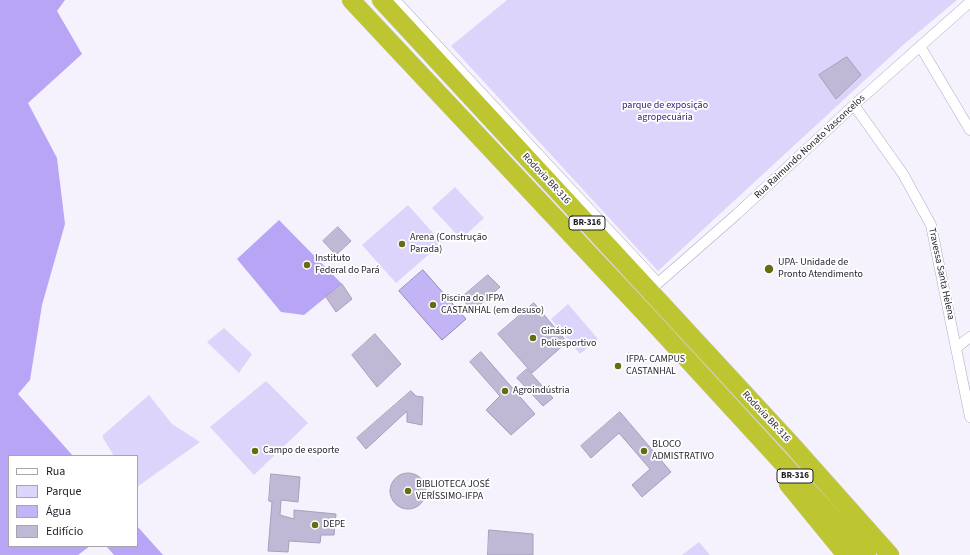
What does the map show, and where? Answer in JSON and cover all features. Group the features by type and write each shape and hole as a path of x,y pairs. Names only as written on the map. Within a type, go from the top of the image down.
{"highway":[{"name":"Rodovia BR-316","path":"351,0 723,398"},
{"name":"Rodovia BR-316","path":"381,0 654,287 889,554"},
{"path":"723,398 741,431 779,471 807,509 846,555"},
{"name":"BR-316","path":"723,398 867,555"}],"street":[{"path":"394,0 654,287"},
{"name":"Rua Raimundo Nonato Vasconcelos","path":"654,287 743,209 854,105 970,2"},
{"path":"920,46 970,130"},
{"name":"Travessa Santa Helena","path":"854,105 903,174 931,225 956,348 968,395 970,417"},
{"path":"956,348 970,337"}],"green space":[{"name":"parque de exposição agropecuária","path":"507,0 957,0 903,45 658,271 451,46"},
{"name":"Arena (Construção Parada)","path":"455,187 484,218 461,239 432,208"},
{"name":"Arena (Construção Parada)","path":"408,205 442,243 396,283 362,245"},
{"path":"568,304 598,339 580,354 551,319"},
{"path":"224,328 252,354 239,373 207,342"},
{"name":"Campo de esporte","path":"266,381 308,423 254,475 210,427"},
{"path":"149,395 172,424 200,442 138,486 138,455 113,455 103,438 103,435"},
{"path":"699,542 710,555 682,555"}],"shaded area":[{"path":"0,0 65,0 57,11 82,54 28,103 57,158 65,224 42,305 30,380 18,394 72,455 8,455 8,547 89,547 78,555 0,555"},
{"path":"279,220 342,284 304,315 281,312 237,259"},
{"path":"138,527 163,555 114,555 107,547 138,547"}],"water":[{"name":"Piscina do IFPA CASTANHAL (em desuso)","path":"423,270 466,319 442,340 399,291"}],"building":[{"path":"847,57 861,75 836,99 819,75"},
{"path":"338,227 351,241 336,255 323,241"},
{"path":"488,275 500,287 473,311 461,298"},
{"path":"342,284 352,299 336,312 326,297"},
{"name":"Ginásio Poliesportivo","path":"534,303 567,342 532,373 498,334"},
{"path":"375,334 401,364 377,387 352,355"},
{"name":"Agroindústria","path":"481,352 535,414 511,435 486,410 500,396 470,362"},
{"path":"527,369 553,398 543,406 517,378"},
{"path":"411,391 416,396 423,397 422,425 407,422 407,411 366,449 357,438"},
{"name":"BLOCO ADMISTRATIVO","path":"620,412 671,472 642,497 632,485 650,469 619,433 591,458 581,446"},
{"name":"BIBLIOTECA JOSÉ VERÍSSIMO-IFPA","path":"408,473 421,478 426,491 421,504 408,509 395,504 390,491 395,478"},
{"path":"271,474 300,477 298,502 281,500 280,515 294,519 294,510 336,514 334,535 321,535 320,543 289,541 288,552 268,551 272,502 269,501"},
{"path":"489,530 533,534 533,555 488,555"}],"place":[{"name":"Arena (Construção Parada)","path":"402,244"},
{"name":"Instituto Federal do Pará","path":"307,265"},
{"name":"UPA- Unidade de Pronto Atendimento","path":"769,269"},
{"name":"Piscina do IFPA CASTANHAL (em desuso)","path":"433,305"},
{"name":"Ginásio Poliesportivo","path":"533,338"},
{"name":"IFPA- CAMPUS CASTANHAL","path":"618,366"},
{"name":"Agroindústria","path":"505,391"},
{"name":"Campo de esporte","path":"255,451"},
{"name":"BLOCO ADMISTRATIVO","path":"644,451"},
{"name":"BIBLIOTECA JOSÉ VERÍSSIMO-IFPA","path":"408,491"},
{"name":"DEPE","path":"315,525"}]}
